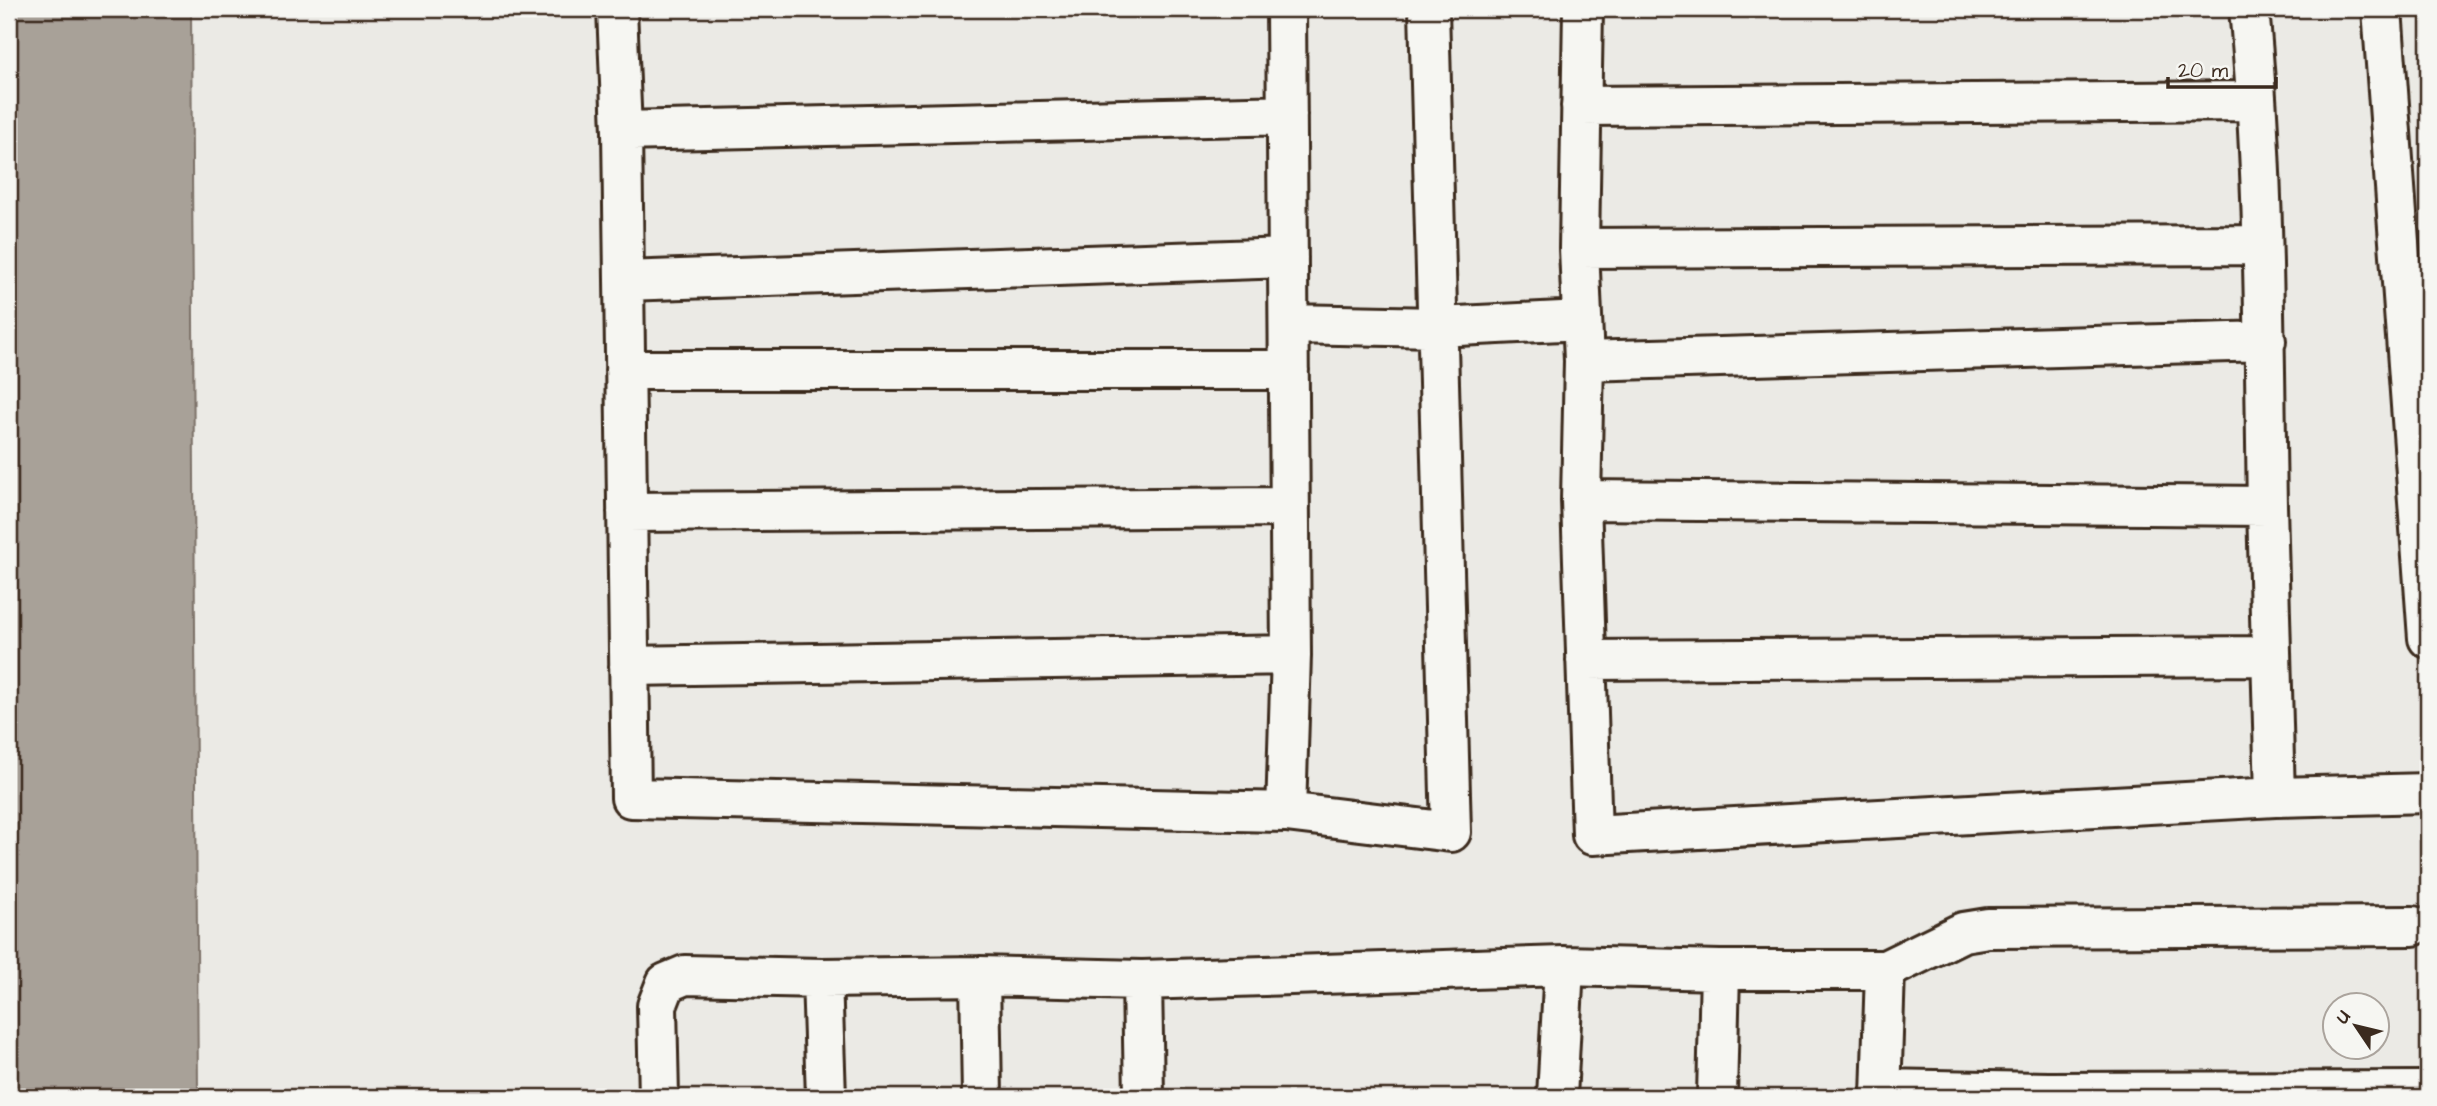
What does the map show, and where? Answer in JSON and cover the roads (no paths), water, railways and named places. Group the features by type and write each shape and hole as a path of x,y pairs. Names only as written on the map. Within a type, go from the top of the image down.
{"street":[{"path":"617,9 622,131 631,798 1286,812 1451,832 1429,9"},
{"path":"1286,9 1291,655 1286,812"},
{"path":"1583,9 1579,248 1584,361 1581,500 1592,835 2275,797 2428,793"},
{"path":"2249,9 2256,101 2266,341 2267,506 2275,797"},
{"path":"2382,9 2428,638"},
{"path":"1581,106 2256,101"},
{"path":"622,131 1287,115"},
{"path":"1579,248 2262,245"},
{"path":"624,281 1288,258"},
{"path":"1289,324 1438,327 1582,320"},
{"path":"1584,361 2266,341"},
{"path":"625,370 1289,370"},
{"path":"1581,500 2267,506"},
{"path":"627,512 1290,507"},
{"path":"629,666 1291,655"},
{"path":"1586,660 2271,656"},
{"path":"659,1097 657,1006 666,983 685,975 822,978 980,976 1142,980 1564,966 1885,970 1963,932 1988,928 2413,926"},
{"path":"1556,1097 1564,966"},
{"path":"1717,1097 1720,970"},
{"path":"1885,970 1881,1093 2048,1095 2427,1091 2427,1097"},
{"path":"980,976 982,1097"},
{"path":"822,978 826,1097"},
{"path":"1142,980 1144,1097"}]}
